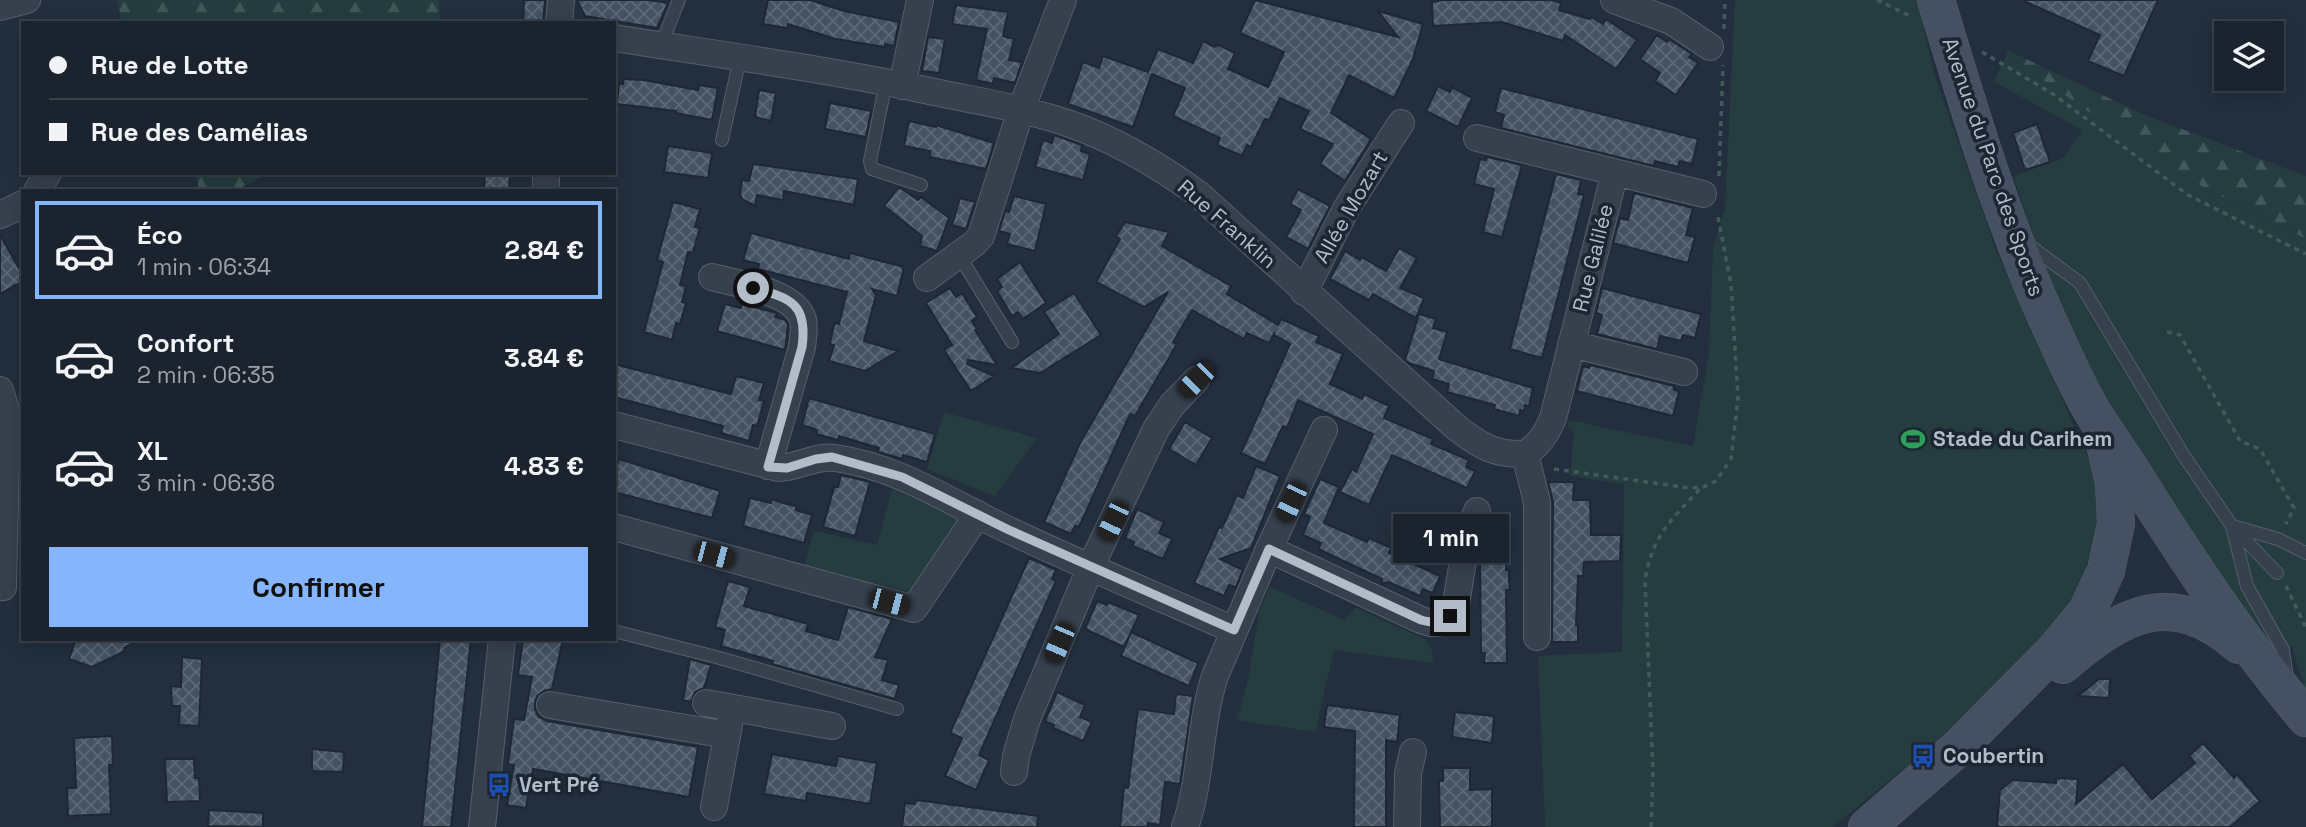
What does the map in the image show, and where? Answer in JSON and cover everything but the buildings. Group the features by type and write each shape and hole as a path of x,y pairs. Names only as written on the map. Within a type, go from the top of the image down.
{"street":[{"path":"0,7 27,0"},
{"path":"559,21 561,0"},
{"path":"894,84 920,0"},
{"path":"927,278 981,236 1021,110 1063,0"},
{"path":"1614,0 1671,21 1719,46"},
{"name":"Avenue du Parc des Sports","path":"1924,8 1982,148 2012,233 2054,335 2096,418 2184,553 2289,697"},
{"name":"Rue Franklin","path":"616,38 799,66 1021,110 1071,124 1111,141 1168,173 1197,193 1457,429 1477,443 1527,459"},
{"name":"Allée Mozart","path":"1304,292 1346,209 1401,123"},
{"path":"1477,138 1713,195"},
{"name":"Rue Galilée","path":"1527,459 1553,418 1615,172"},
{"path":"0,215 21,205"},
{"path":"712,277 788,300 803,319 802,347 768,467"},
{"path":"1571,344 1684,372"},
{"path":"1014,772 1027,719 1091,566 1156,429 1172,405 1196,380"},
{"path":"9,587 10,403"},
{"path":"1867,827 1959,747 2056,649 2087,611 2098,591 2112,550 2116,503 2110,460 2096,418"},
{"path":"616,426 768,467 787,468 824,457 843,459 902,477 1234,630"},
{"path":"1185,827 1196,788 1209,695 1269,549 1324,430"},
{"path":"1527,459 1537,502 1537,637"},
{"path":"1269,549 1421,620 1443,622 1450,616 1456,604 1466,542 1477,511"},
{"path":"616,528 914,609 978,514"},
{"path":"1959,747 1995,721 2093,639 2135,616 2170,612 2203,621 2237,643 2289,697"},
{"path":"482,827 502,641"},
{"path":"706,703 832,726"},
{"path":"550,705 727,735"},
{"path":"714,807 732,708"},
{"path":"1407,827 1407,789 1413,752"}],"lane":[{"path":"661,45 679,0"},
{"path":"722,140 740,58"},
{"path":"894,84 870,161 872,169 921,185"},
{"path":"2012,233 2080,283 2184,456 2232,526 2277,573"},
{"path":"959,255 1012,342"},
{"path":"2232,526 2278,539 2306,553"},
{"path":"2232,526 2247,586 2283,650 2289,697"},
{"path":"616,632 897,709"}],"path":[{"path":"1651,827 1653,774 1645,580 1649,556 1665,525 1703,487 1716,481 1731,459 1738,397 1731,284 1713,195 1719,46 1725,0"},
{"path":"1877,0 1924,8"},
{"path":"1978,49 2053,94 2188,195 2306,254"},
{"path":"2167,332 2180,335 2240,441 2260,449 2294,508 2278,539"},
{"path":"1527,459 1690,488 1703,487"},
{"path":"2277,573 2285,583 2306,628"}],"green space":[{"path":"117,0 439,0 440,21 122,21"},
{"name":"Stade du Carihem","path":"1735,0 1918,0 1934,73 1996,250 2100,484 2098,562 2055,633 1929,748 1833,827 1545,827 1538,656 1622,652 1624,484 1570,476 1574,432 1568,427 1569,420 1693,446 1709,354 1713,248 1725,208"},
{"path":"2007,50 2145,115 2306,176 2306,239 2165,165 2006,56"},
{"name":"Stade du Carihem","path":"2006,56 2205,188 2306,239 2306,692 2292,647 2270,655 2139,455 2074,336 2013,176 2063,158 2082,130 1994,82"},
{"path":"196,175 266,175 238,189 199,189"},
{"path":"944,412 1037,438 995,496 927,469"},
{"path":"892,489 964,520 910,600 802,572 814,531 877,545"},
{"path":"1270,587 1344,620 1356,608 1425,639 1432,650 1433,663 1334,650 1315,732 1237,720 1248,679 1259,612"}],"place":[{"name":"Stade du Carihem","path":"1913,439"},
{"name":"Coubertin","path":"1923,756"},
{"name":"Vert Pré","path":"499,785"}],"route":[{"path":"753,288 788,300 803,319 802,347 768,467 787,468 832,457 888,472 912,481 1009,530 1234,630 1269,549 1421,620 1443,622 1450,616"}]}
